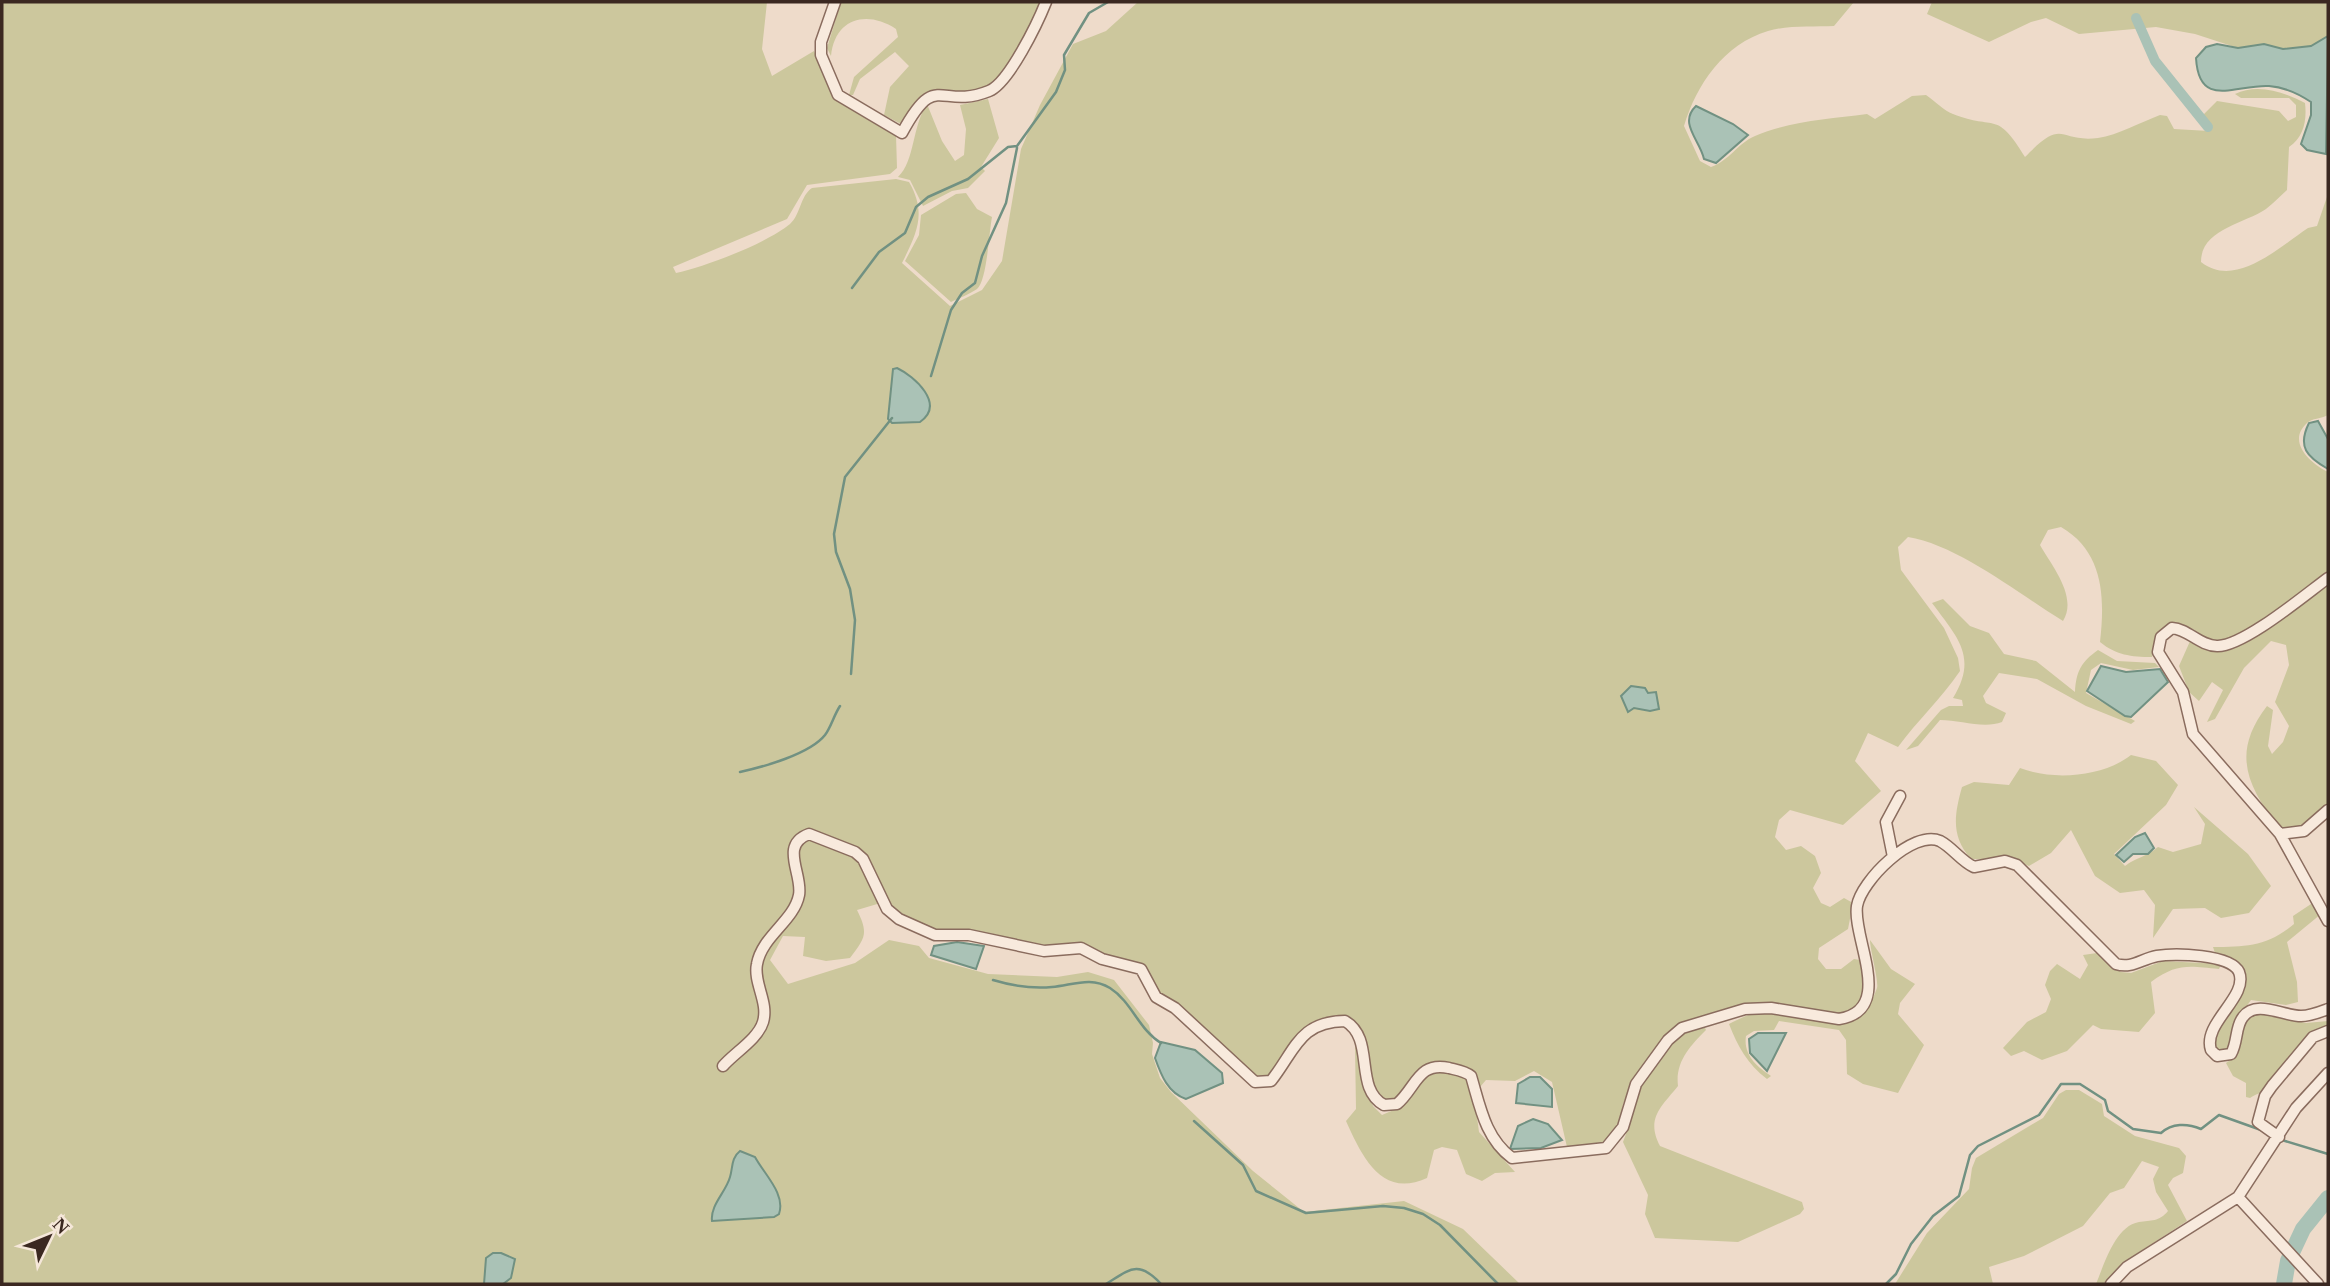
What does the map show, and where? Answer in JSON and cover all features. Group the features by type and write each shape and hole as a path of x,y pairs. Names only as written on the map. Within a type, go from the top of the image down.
{"street":[{"path":"835,2 821,42 821,55 838,94 902,133 917,106 936,93 963,97 992,91 1010,68 1046,2"},
{"path":"2328,578 2250,633 2228,644 2208,645 2181,628 2166,631 2158,644 2158,652 2183,692 2193,734 2280,834 2328,921"},
{"path":"1893,858 1886,822 1900,796"},
{"path":"2280,834 2304,831 2328,810"},
{"path":"723,1066 763,1024 764,1009 756,967 760,953 795,907 800,889 792,864 795,844 800,837 809,834 855,852 863,859 887,909 899,919 935,935 969,935 1044,951 1075,947 1102,959 1141,969 1156,997 1175,1008 1255,1082 1271,1081 1308,1030 1325,1021 1345,1021 1360,1034 1370,1090 1384,1105 1397,1104 1419,1074 1428,1069 1446,1067 1471,1076 1489,1132 1501,1150 1512,1158 1600,1150 1618,1136 1636,1084 1668,1040 1682,1028 1745,1009 1771,1008 1839,1019 1849,1018 1859,1010 1866,998 1869,973 1857,918 1858,902 1864,889 1893,858 1913,843 1927,839 1940,841 1974,867 2005,861 2017,865 2116,964 2126,967 2157,956 2219,957 2231,963 2239,971 2240,983 2210,1034 2211,1050 2217,1056 2231,1054 2240,1022 2250,1009 2258,1007 2305,1017 2328,1009"},
{"path":"2279,1137 2258,1122 2265,1096 2306,1043 2328,1031"},
{"path":"2111,1284 2127,1267 2238,1197 2296,1108 2328,1073"},
{"path":"2238,1197 2318,1284"}],"shaded area":[{"path":"2,2 767,2 762,49 772,76 814,51 836,100 896,135 897,168 890,174 807,185 787,219 673,267 676,273 735,253 780,231 794,220 805,196 812,188 896,179 909,182 919,213 916,232 902,263 950,306 982,290 1002,261 1021,149 1040,105 1073,44 1106,31 1138,2 1854,2 1834,26 1792,27 1768,31 1738,46 1714,68 1696,96 1684,126 1700,161 1711,167 1723,161 1749,139 1768,131 1810,121 1867,114 1875,119 1912,96 1926,95 1953,114 2001,127 2008,132 2025,157 2055,134 2085,139 2098,138 2160,115 2167,116 2174,129 2209,131 2212,125 2203,115 2217,101 2279,111 2288,121 2296,117 2296,105 2289,98 2241,98 2235,94 2252,89 2271,90 2305,103 2303,128 2289,147 2287,190 2266,209 2216,235 2203,251 2201,262 2214,269 2228,271 2256,263 2308,228 2317,226 2328,194 2328,415 2309,421 2301,430 2299,438 2308,458 2328,472 2328,804 2304,827 2278,827 2258,797 2247,768 2249,739 2267,706 2273,710 2268,746 2272,754 2283,742 2289,726 2275,702 2289,665 2286,645 2271,641 2244,668 2215,719 2207,722 2223,690 2212,682 2199,701 2189,692 2179,666 2195,630 2170,623 2157,633 2152,657 2124,654 2100,642 2101,593 2094,563 2075,537 2061,527 2048,530 2040,545 2062,582 2067,602 2063,621 1967,560 1927,542 1908,537 1898,547 1901,570 1944,628 1958,658 1960,671 1898,747 1868,733 1855,761 1881,791 1843,825 1790,810 1779,820 1775,837 1786,850 1801,846 1815,856 1821,873 1813,888 1821,903 1830,907 1844,898 1853,903 1848,929 1819,948 1818,959 1826,969 1841,969 1854,959 1860,960 1865,984 1861,1000 1850,1011 1842,1014 1749,1005 1675,1027 1633,1082 1623,1104 1619,1126 1605,1143 1567,1147 1552,1082 1534,1071 1515,1081 1486,1080 1474,1094 1479,1132 1515,1172 1495,1173 1482,1181 1466,1174 1457,1150 1442,1147 1434,1150 1427,1178 1411,1183 1397,1183 1375,1170 1359,1148 1346,1121 1356,1109 1355,1047 1358,1049 1373,1106 1382,1115 1396,1109 1375,1094 1360,1032 1327,1019 1308,1027 1270,1079 1261,1080 1249,1075 1158,995 1148,973 1110,960 1086,947 1044,948 936,933 903,919 884,902 857,910 864,936 850,958 826,961 803,956 805,937 783,936 770,960 788,984 855,963 889,940 919,946 929,958 988,974 1057,977 1088,972 1114,980 1149,1025 1153,1043 1152,1054 1160,1078 1171,1092 1253,1171 1304,1212 1404,1201 1463,1229 1520,1284 503,1284 511,1278 501,1253 490,1255 484,1284 2,1284","holes":["765,1177 775,1187 779,1214 773,1217 712,1221 712,1212 730,1179"]},
{"path":"841,2 1042,2 1019,49 994,81 972,92 940,92 922,97 901,124 884,115 890,87 909,66 895,52 860,79 853,95 849,95 854,77 898,37 896,29 874,20 854,21 839,33 831,56 827,48"},
{"path":"1932,2 2328,2 2328,36 2312,46 2283,49 2264,44 2238,48 2195,34 2156,27 2079,34 2046,18 2031,22 1989,42 1927,14"},
{"path":"2328,36 2326,154 2307,150 2301,144 2311,115 2311,102 2285,89 2269,86 2221,91 2212,89 2204,84 2199,74 2196,58 2206,47 2217,44 2238,48 2264,44 2283,49 2311,46"},
{"path":"988,99 999,138 981,167 985,171 968,188 952,191 923,206 910,180 898,177 908,162 927,104 942,141 955,161 964,155 966,129 960,105"},
{"path":"1696,106 1733,124 1748,135 1716,163 1704,159 1692,132 1689,119"},
{"path":"966,193 977,209 992,217 987,256 977,289 951,302 905,261 919,235 921,215 956,194"},
{"path":"897,368 919,384 929,399 927,415 920,422 892,423 888,419 893,369"},
{"path":"2318,421 2328,439 2328,469 2310,456 2304,445 2309,423"},
{"path":"1943,599 1970,626 1989,633 2004,654 2036,661 2075,692 2080,668 2098,650 2117,661 2155,663 2159,667 2133,670 2101,663 2091,670 2086,693 2135,721 2131,724 2086,706 2037,679 1999,673 1983,696 1986,703 2006,713 2002,722 1980,724 1940,720 1918,746 1906,750 1941,710 1949,706 1963,706 1962,700 1953,698 1964,671 1962,648 1932,603"},
{"path":"2101,666 2126,672 2160,669 2168,682 2131,717 2125,716 2087,691"},
{"path":"1631,686 1645,688 1648,693 1656,692 1659,709 1650,711 1634,708 1628,712 1621,696"},
{"path":"2131,755 2156,761 2178,785 2166,805 2114,854 2125,866 2158,847 2173,852 2201,844 2205,824 2194,807 2248,854 2271,886 2249,913 2221,918 2205,908 2173,909 2153,938 2155,905 2144,890 2120,893 2095,876 2071,830 2051,853 2029,866 2011,859 1971,859 1960,842 1956,816 1962,787 1974,782 2009,785 2020,768 2047,775 2077,775 2106,768"},
{"path":"2145,833 2154,848 2148,854 2133,854 2124,862 2116,855 2135,837"},
{"path":"2314,902 2321,914 2287,942 2297,982 2298,1002 2286,1005 2251,1000 2236,1021 2231,1049 2219,1052 2212,1044 2237,1003 2246,972 2233,959 2215,953 2213,947 2246,946 2275,937 2294,924 2293,916"},
{"path":"1870,940 1891,969 1915,984 1900,1003 1898,1014 1924,1045 1898,1093 1863,1084 1847,1074 1846,1040 1839,1030 1779,1021 1774,1030 1754,1031 1746,1036 1749,1055 1771,1076 1767,1079 1744,1054 1729,1024 1763,1012 1835,1021 1848,1020 1859,1015 1869,1005 1877,988"},
{"path":"957,942 984,946 976,969 931,955 934,946"},
{"path":"2097,953 2121,972 2131,973 2163,961 2221,964 2219,969 2183,967 2151,982 2155,1013 2139,1032 2101,1029 2093,1025 2067,1051 2042,1060 2024,1051 2011,1056 2003,1048 2027,1022 2046,1012 2051,999 2045,985 2050,971 2057,964 2080,979 2088,965 2083,955"},
{"path":"2254,1011 2306,1023 2328,1021 2328,1028 2307,1038 2265,1090 2250,1098 2246,1097 2246,1083 2233,1076 2226,1063 2235,1055 2243,1023"},
{"path":"1704,1026 1706,1030 1689,1048 1681,1062 1678,1086 1657,1114 1654,1128 1660,1146 1802,1202 1804,1209 1800,1214 1738,1242 1655,1238 1645,1214 1648,1195 1623,1142 1638,1091 1654,1064 1677,1035"},
{"path":"1758,1033 1786,1033 1767,1071 1750,1053 1749,1039"},
{"path":"1161,1042 1195,1050 1222,1073 1223,1083 1186,1099 1180,1096 1166,1083 1155,1058"},
{"path":"1530,1077 1540,1077 1552,1089 1552,1107 1516,1103 1518,1084"},
{"path":"2066,1090 2079,1090 2102,1104 2104,1116 2135,1136 2179,1148 2186,1156 2183,1173 2173,1178 2168,1185 2187,1221 2124,1262 2103,1284 2096,1284 2112,1247 2123,1231 2139,1222 2158,1219 2168,1211 2156,1192 2153,1179 2159,1167 2142,1161 2124,1188 2110,1193 2083,1226 2024,1256 1989,1267 1993,1284 1895,1284 1927,1233 1969,1189 1976,1158 2043,1118 2059,1094"},
{"path":"1533,1119 1548,1124 1562,1140 1541,1148 1510,1149 1518,1126"},
{"path":"740,1151 755,1157 773,1184 779,1199 779,1214 774,1217 712,1221 713,1209 728,1183 734,1160"},
{"path":"493,1253 501,1253 515,1259 511,1278 503,1284 484,1284 486,1258"}],"waterway":[{"path":"852,288 879,252 905,233 916,207 928,197 968,179 1008,147 1017,146 1056,92 1065,70 1064,55 1089,13 1108,2"},
{"path":"2136,18 2155,61 2208,127"},
{"path":"931,376 951,310 962,293 975,283 982,256 1006,203 1017,148"},
{"path":"851,674 855,620 850,589 836,552 834,534 845,477 892,418"},
{"path":"740,772 773,763 809,748 825,735 840,706"},
{"path":"993,980 1037,988 1082,982 1103,984 1118,994 1147,1031 1161,1043"},
{"path":"1886,1284 1896,1274 1911,1244 1933,1216 1959,1196 1970,1155 1978,1146 2039,1115 2061,1084 2080,1084 2105,1100 2108,1111 2133,1129 2161,1133 2175,1126 2185,1125 2201,1129 2219,1115 2261,1130"},
{"path":"1194,1121 1243,1165 1256,1191 1306,1213 1383,1206 1404,1208 1423,1214 1440,1225 1498,1284"},
{"path":"2282,1140 2328,1154"},
{"path":"2284,1284 2288,1261 2303,1229 2328,1198"},
{"path":"1106,1284 1134,1269 1146,1271 1161,1284"}]}
